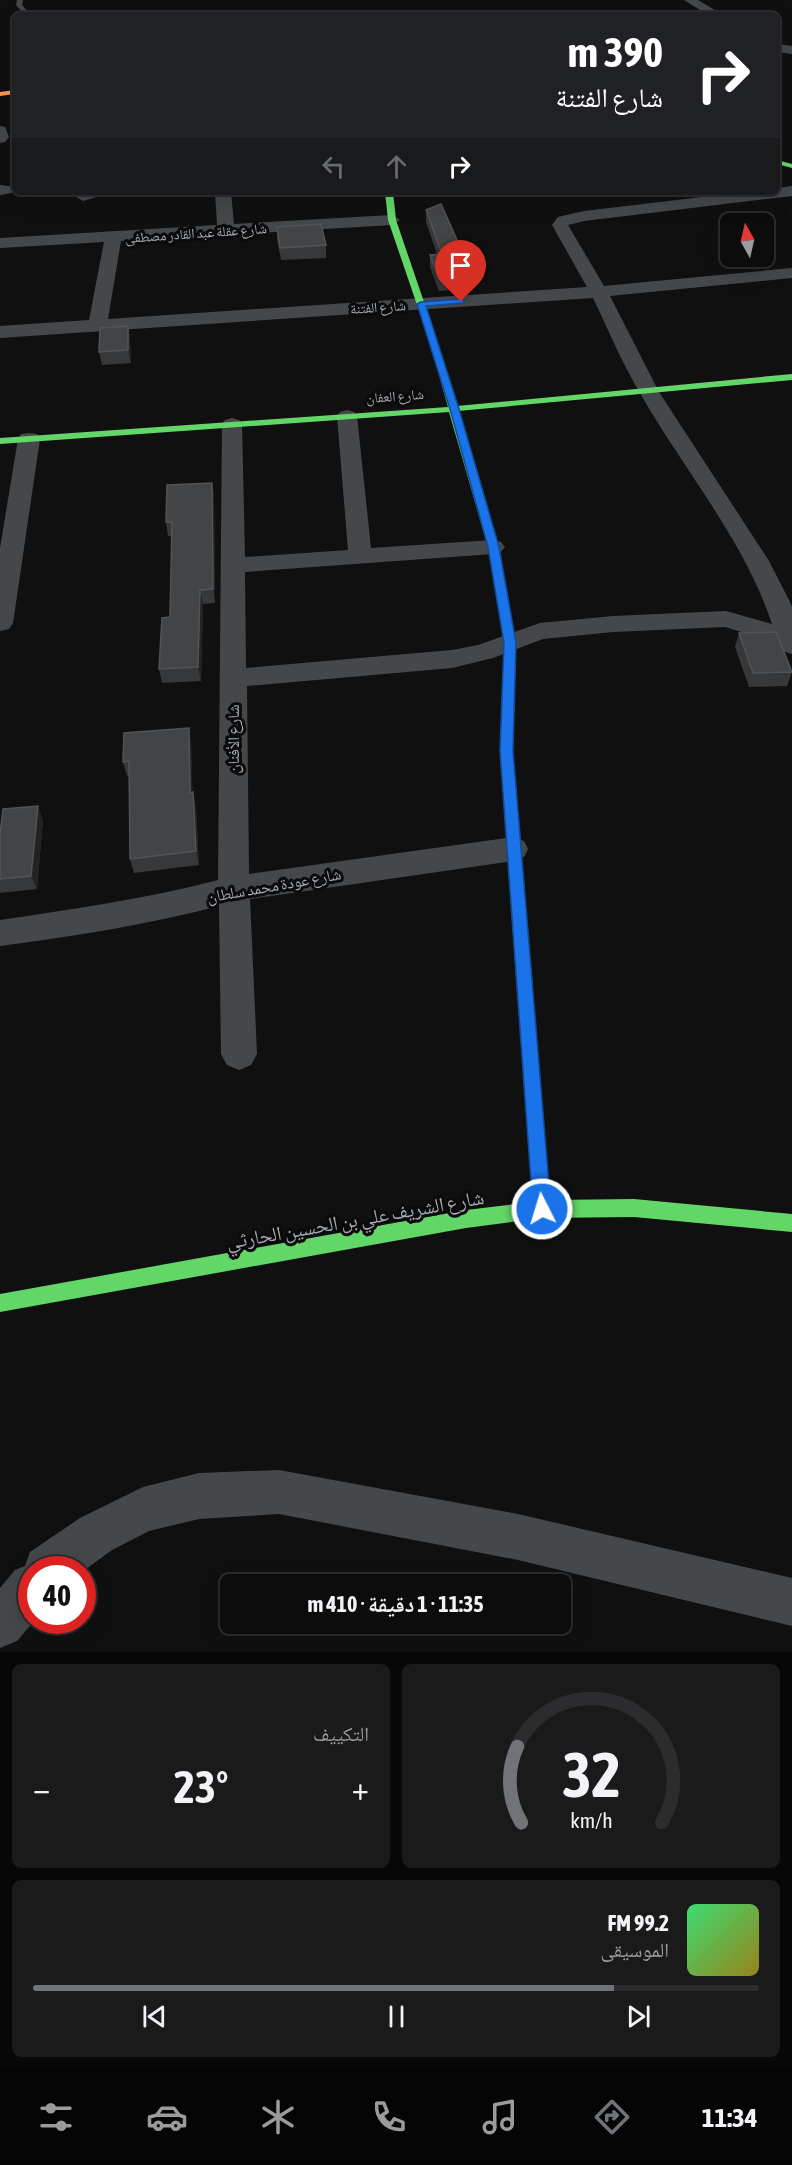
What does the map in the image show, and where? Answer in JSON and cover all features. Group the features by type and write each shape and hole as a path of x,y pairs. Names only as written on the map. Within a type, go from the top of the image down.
{"street":[{"path":"690,0 712,12"},
{"path":"0,130 2,137 0,139"},
{"path":"223,195 226,231"},
{"path":"389,195 392,220 454,409 493,547 510,643 506,751 542,1209"},
{"path":"731,195 701,197 584,216 564,220 561,225 649,392 757,561 777,600 791,641"},
{"name":"شارع عقلة عبد القادر مصطفى","path":"0,243 392,220"},
{"path":"97,326 113,238"},
{"name":"شارع الفتنة","path":"0,332 598,292 792,273"},
{"name":"شارع العفان","path":"0,441 454,409 792,377"},
{"path":"346,416 360,555"},
{"name":"شارع الأفنان","path":"232,424 234,889 238,1054"},
{"path":"0,623 29,439"},
{"path":"233,565 493,547"},
{"path":"233,678 452,659 510,643 525,635 555,628 726,619 791,641"},
{"name":"شارع عودة محمد سلطان","path":"0,933 91,920 234,889 513,849"},
{"name":"شارع الشريف علي بن الحسين الحارثي","path":"0,1303 466,1219 542,1209 634,1208 792,1223"},
{"path":"65,1556 96,1534 143,1510 199,1496 279,1492 518,1537 792,1602"},
{"path":"0,1624 18,1603"}],"building":[{"path":"441,204 473,276 439,279 430,255 442,254 426,210"},
{"path":"321,224 326,245 280,248 277,227"},
{"path":"128,326 128,350 99,352 100,328"},
{"path":"212,483 213,589 200,590 198,667 159,669 162,618 170,617 172,522 166,522 167,485"},
{"path":"776,632 792,672 753,673 739,633"},
{"path":"189,728 190,793 193,792 196,851 130,859 129,761 123,762 124,733"},
{"path":"38,806 31,876 0,879 0,834 3,809"}],"traffic: fast":[{"path":"780,163 792,166"},
{"path":"389,195 392,220 434,343 493,547 510,643 506,751 524,977"},
{"path":"0,441 454,409 792,377"},
{"path":"534,1113 542,1209"},
{"path":"0,1303 466,1219 542,1209 634,1208 792,1223"}],"traffic: slow":[{"path":"0,94 12,92"}],"traffic: jam":[{"path":"524,977 534,1113"}],"route":[{"path":"461,302 421,304 454,409 493,547 510,643 506,751 542,1209"}]}
